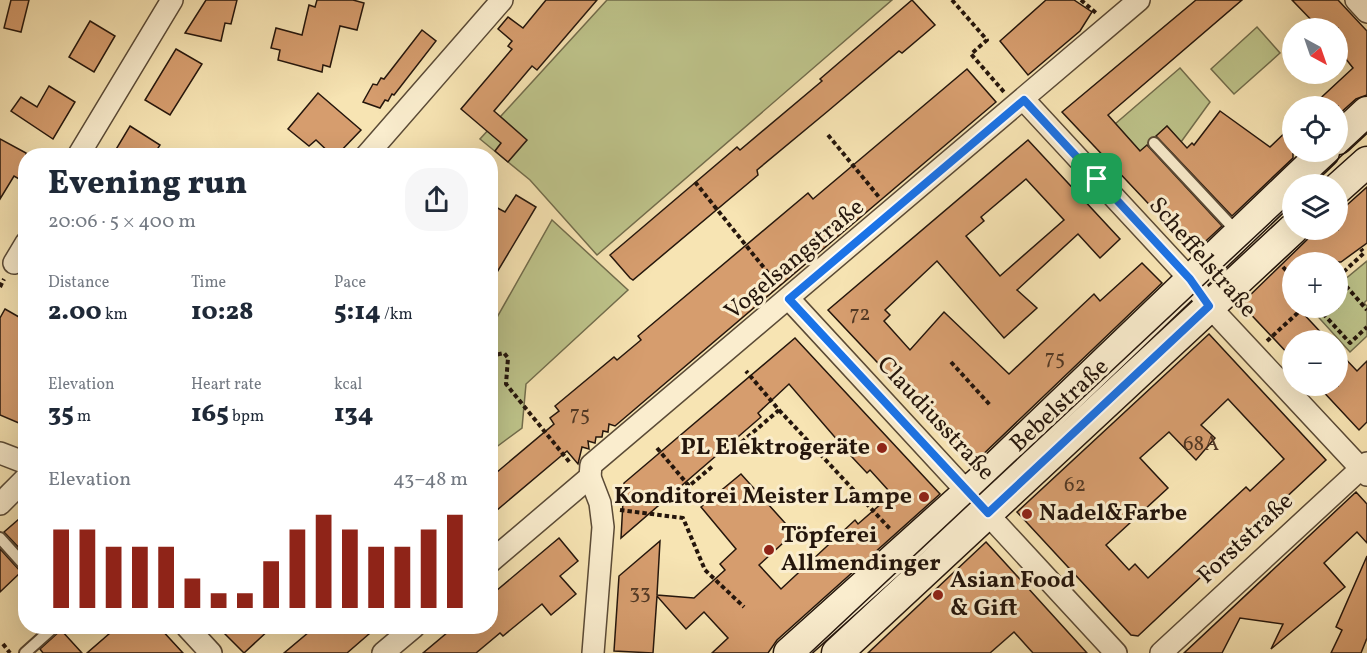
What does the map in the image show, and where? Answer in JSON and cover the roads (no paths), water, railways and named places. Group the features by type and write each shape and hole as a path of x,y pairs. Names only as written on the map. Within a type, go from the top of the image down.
{"street":[{"path":"83,148 172,0"},
{"path":"373,148 502,0"},
{"name":"Vogelsangstraße","path":"498,555 590,477 591,465 1139,0"},
{"path":"1356,0 1367,12"},
{"name":"Scheffelstraße","path":"1020,103 1190,279 1209,306 1365,468"},
{"path":"1348,130 1367,112"},
{"name":"Bebelstraße","path":"837,653 1190,279 1314,162"},
{"path":"1348,179 1367,162"},
{"name":"Bebelstraße","path":"789,653 978,503 1209,306 1282,239"},
{"path":"14,263 18,256"},
{"name":"Claudiusstraße","path":"789,299 1116,653"},
{"path":"0,453 18,460"},
{"name":"Forststraße","path":"1161,653 1365,468"},
{"path":"590,477 600,503 603,527 593,653"},
{"path":"0,504 18,486"},
{"path":"193,634 211,653"},
{"path":"383,653 406,634"}],"lane":[{"path":"1155,143 1239,233"},
{"path":"0,538 18,558"},
{"path":"25,652 46,634"}],"tram line":[{"path":"1322,174 1367,132"},
{"path":"810,653 1282,211"}],"place":[{"name":"PL Elektrogeräte","path":"882,448"},
{"name":"Konditorei Meister Lampe","path":"924,497"},
{"name":"Nadel&Farbe","path":"1027,514"},
{"name":"Töpferei Allmendinger","path":"769,550"},
{"name":"Asian Food & Gift","path":"938,595"}]}
